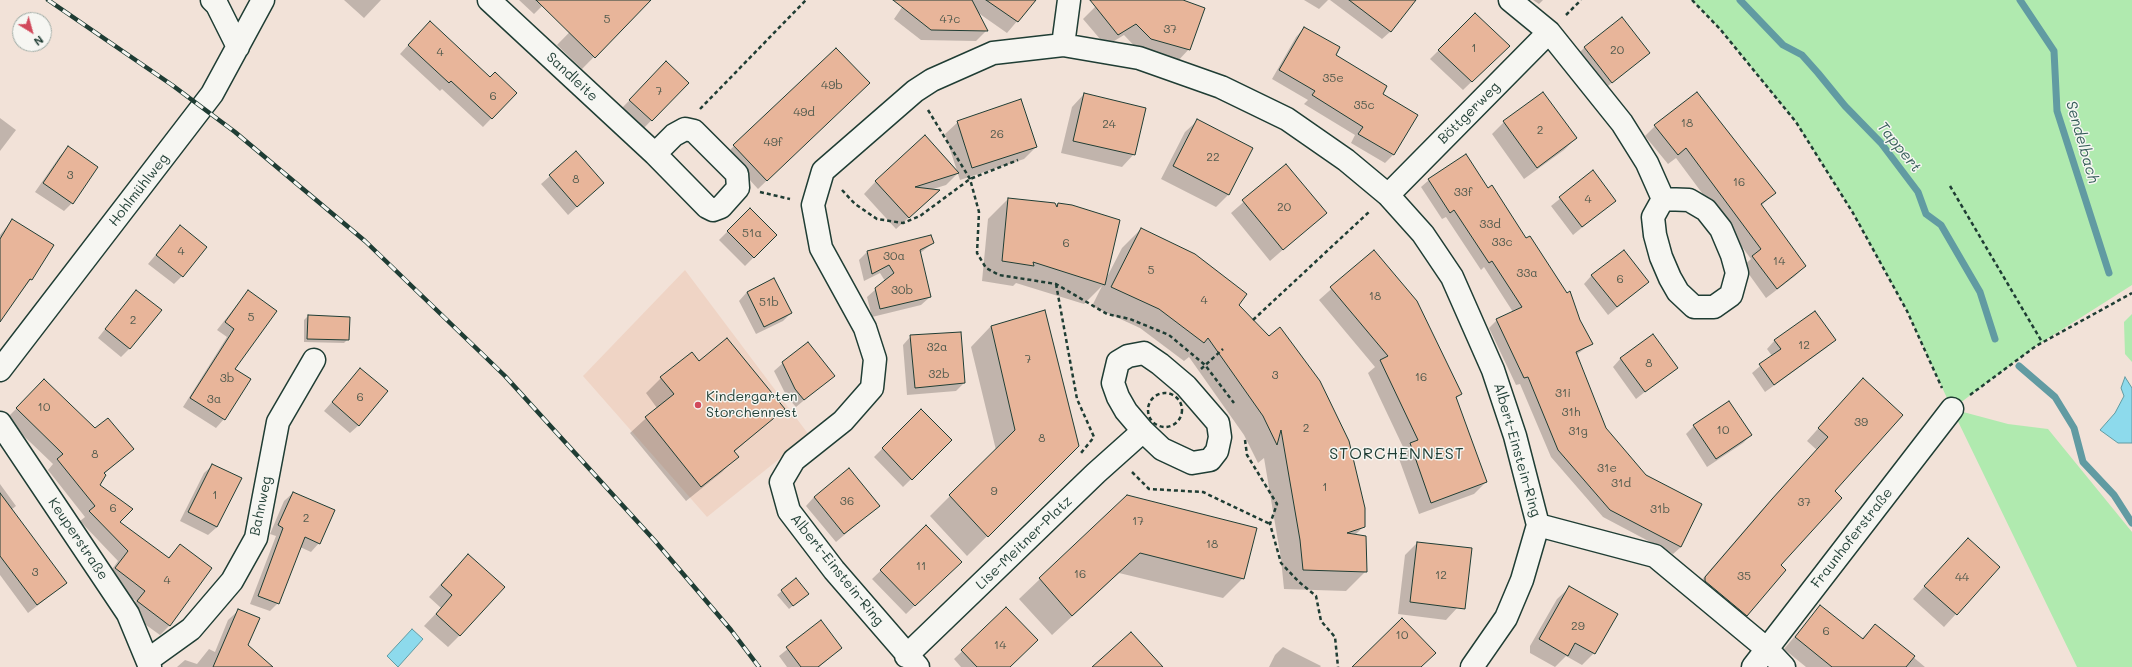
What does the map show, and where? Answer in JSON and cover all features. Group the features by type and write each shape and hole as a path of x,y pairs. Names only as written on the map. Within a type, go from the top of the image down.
{"street":[{"path":"212,0 217,5 238,47"},
{"name":"Hohlmühlweg","path":"0,370 212,94 263,0"},
{"name":"Sandleite","path":"489,0 655,154 707,207 713,210 721,207 738,188"},
{"path":"1064,45 1069,0"},
{"path":"1510,0 1549,32 1622,123 1647,162 1662,199 1653,217 1655,235 1661,257 1670,278 1678,292 1694,307 1714,307 1731,295 1737,273 1732,255 1721,229 1706,210 1689,200 1662,199"},
{"name":"Böttgerweg","path":"1388,195 1549,32"},
{"name":"Albert-Einstein-Ring","path":"912,661 834,570 789,511 781,482 794,460 842,421 872,388 875,359 865,328 821,248 813,205 823,170 915,91 932,80 993,53 1064,45 1139,58 1221,86 1287,119 1346,160 1388,195 1423,234 1452,277 1493,370 1515,436 1538,525 1522,580 1506,618 1472,667"},
{"path":"655,154 674,135 685,129 694,131 737,174 738,188"},
{"path":"1144,353 1170,373 1208,410 1218,423 1220,437 1217,451 1210,460 1192,463 1162,449 1143,431 1126,411 1118,398 1113,383 1118,362 1128,356 1144,353"},
{"name":"Bahnweg","path":"149,663 191,629 232,581 256,538 278,422 314,360"},
{"name":"Fraunhoferstraße","path":"1753,667 1952,409"},
{"name":"Keuperstraße","path":"0,423 128,614 149,663"},
{"name":"Lise-Meitner-Platz","path":"912,661 1096,473 1143,431"},
{"name":"Albert-Einstein-Ring","path":"1538,525 1655,556 1767,649 1784,667"}],"path":[{"path":"674,135 806,0"},
{"path":"1692,0 1720,29 1796,122 1804,134 1853,212 1906,311 1952,409 2042,342 2132,293"},
{"path":"937,125 946,140"},
{"path":"823,170 855,204 877,219 903,223 920,216 970,179 1018,160"},
{"path":"1950,186 2042,342"},
{"path":"738,188 813,205"},
{"path":"1253,320 1388,195"},
{"path":"1205,365 1223,348"},
{"path":"1168,392 1178,397 1182,403 1182,413 1180,419 1172,426 1158,426 1153,422 1148,414 1148,403 1153,396 1168,392"}],"shaded area":[{"name":"Kindergarten Storchennest","path":"685,270 809,435 707,517 583,376"}],"green space":[{"path":"1692,0 2132,0 2132,285 2036,346 1952,409 1907,311 1853,213 1796,122 1720,29"},
{"path":"2132,314 2132,362 2125,354 2124,322"},
{"path":"1952,409 2008,424 2048,429 2132,532 2132,667 2077,667"}],"water":[{"path":"2125,377 2132,388 2132,443 2118,443 2100,430 2115,413 2124,396 2121,388"},
{"path":"412,629 423,639 398,667 387,656"}],"building":[{"path":"536,0 651,0 595,58"},
{"path":"893,0 972,0 988,31 931,30"},
{"path":"986,0 1036,0 1018,22"},
{"path":"1090,0 1183,0 1205,8 1190,50 1151,39 1136,24 1118,35"},
{"path":"1349,0 1416,0 1391,32"},
{"path":"1475,13 1510,46 1472,82 1438,50"},
{"path":"1622,17 1650,53 1612,83 1584,47"},
{"path":"430,21 490,77 495,72 517,93 492,119 451,81 449,83 408,45"},
{"path":"1304,27 1340,47 1336,55 1387,86 1383,94 1418,115 1394,155 1358,134 1363,127 1312,95 1315,91 1279,70"},
{"path":"836,48 870,83 767,181 733,145"},
{"path":"666,61 689,83 652,121 629,100"},
{"path":"1543,92 1577,138 1537,168 1503,121"},
{"path":"1697,92 1776,193 1761,204 1806,266 1777,289 1752,256 1761,249 1686,148 1678,155 1654,125"},
{"path":"1084,93 1146,108 1135,155 1073,141"},
{"path":"1021,99 1037,147 972,168 957,121"},
{"path":"1197,119 1253,148 1229,195 1173,166"},
{"path":"925,135 959,173 915,187 940,190 909,218 875,181"},
{"path":"68,146 98,167 73,204 43,183"},
{"path":"576,151 604,183 577,207 549,175"},
{"path":"1466,154 1488,188 1492,185 1526,238 1530,236 1567,293 1570,291 1580,320 1593,344 1576,352 1606,428 1646,475 1702,504 1681,547 1610,510 1558,450 1528,377 1524,378 1496,319 1522,307 1492,261 1489,263 1454,210 1450,213 1428,179"},
{"path":"1286,164 1327,213 1283,250 1242,200"},
{"path":"1593,170 1616,201 1582,227 1559,197"},
{"path":"1008,198 1055,203 1057,207 1058,203 1072,205 1120,220 1105,285 1033,262 1034,266 1002,261"},
{"path":"750,208 777,235 754,258 727,231"},
{"path":"12,219 54,245 32,280 30,279 0,322 0,239"},
{"path":"180,225 207,247 183,277 156,255"},
{"path":"1141,228 1195,254 1247,294 1239,305 1269,336 1280,327 1320,381 1349,441 1365,508 1365,527 1347,533 1366,536 1367,572 1303,570 1300,540 1281,430 1277,445 1263,416 1208,338 1204,343 1159,309 1111,287"},
{"path":"931,235 934,243 920,250 931,297 880,309 875,288 894,273 889,265 872,274 867,251"},
{"path":"1374,250 1417,301 1462,394 1456,397 1487,482 1431,503 1410,443 1418,440 1380,360 1388,356 1330,287"},
{"path":"1624,250 1649,282 1617,307 1591,275"},
{"path":"774,278 792,313 764,327 747,292"},
{"path":"136,290 162,310 130,349 105,329"},
{"path":"248,290 277,311 235,369 251,379 225,420 190,398 234,329 225,322"},
{"path":"1045,310 1079,446 988,537 949,495 1015,430 991,326"},
{"path":"1815,311 1836,340 1774,385 1759,364 1781,349 1774,340"},
{"path":"308,315 350,317 349,340 307,339"},
{"path":"961,332 965,383 915,388 910,335"},
{"path":"1653,334 1678,368 1645,392 1620,358"},
{"path":"727,338 785,409 734,451 739,457 701,487 645,417 674,394 660,377 692,352 699,361"},
{"path":"808,342 835,376 804,400 795,389 782,362"},
{"path":"360,368 388,391 359,426 332,402"},
{"path":"1863,378 1903,415 1835,491 1842,498 1781,565 1786,570 1747,616 1705,581 1705,577 1828,437 1818,428"},
{"path":"44,379 95,428 108,418 134,449 104,473 106,475 100,485 133,509 120,522 169,558 180,544 212,568 170,626 137,601 145,591 115,568 128,551 89,511 95,506 57,459 63,454 16,408"},
{"path":"1729,401 1752,435 1716,459 1693,425"},
{"path":"921,409 952,440 912,480 882,448"},
{"path":"212,464 242,478 217,527 188,512"},
{"path":"849,468 880,506 844,534 814,497"},
{"path":"293,492 335,510 320,544 305,537 279,604 258,596 283,528 278,525"},
{"path":"0,493 67,583 37,605 0,556"},
{"path":"1127,495 1257,528 1244,579 1140,553 1072,616 1039,578"},
{"path":"926,525 962,562 915,606 880,570"},
{"path":"1968,538 2000,567 1957,615 1924,586"},
{"path":"1417,542 1472,548 1465,609 1410,602"},
{"path":"468,554 505,587 460,636 436,614 452,595 441,585"},
{"path":"796,578 809,594 793,606 781,590"},
{"path":"1569,586 1618,614 1595,654 1575,643 1568,656 1539,639"},
{"path":"1820,605 1863,639 1875,624 1915,656 1906,667 1832,667 1795,637"},
{"path":"1006,607 1038,640 1010,667 977,667 961,650"},
{"path":"238,609 260,618 248,645 273,667 213,667"},
{"path":"1402,618 1436,653 1421,667 1352,667"},
{"path":"821,620 842,648 818,667 801,667 786,647"},
{"path":"1131,632 1163,667 1092,667 1111,650"}],"waterway":[{"name":"Tappert","path":"1740,0 1783,45 1802,55 1845,106 1881,143 1918,192 1926,214 1941,225 1980,292 1995,339"},
{"name":"Sendelbach","path":"2020,0 2054,51 2057,111 2109,273"},
{"name":"Tappert","path":"2019,366 2055,397 2074,428 2083,462 2114,495 2132,523"}],"railway":[{"path":"48,0 172,85 235,132 365,241 505,376 655,541 731,630 759,667"}],"place":[{"name":"Kindergarten Storchennest","path":"698,405"}],"district":[{"name":"STORCHENNEST","path":"1397,454"}]}
